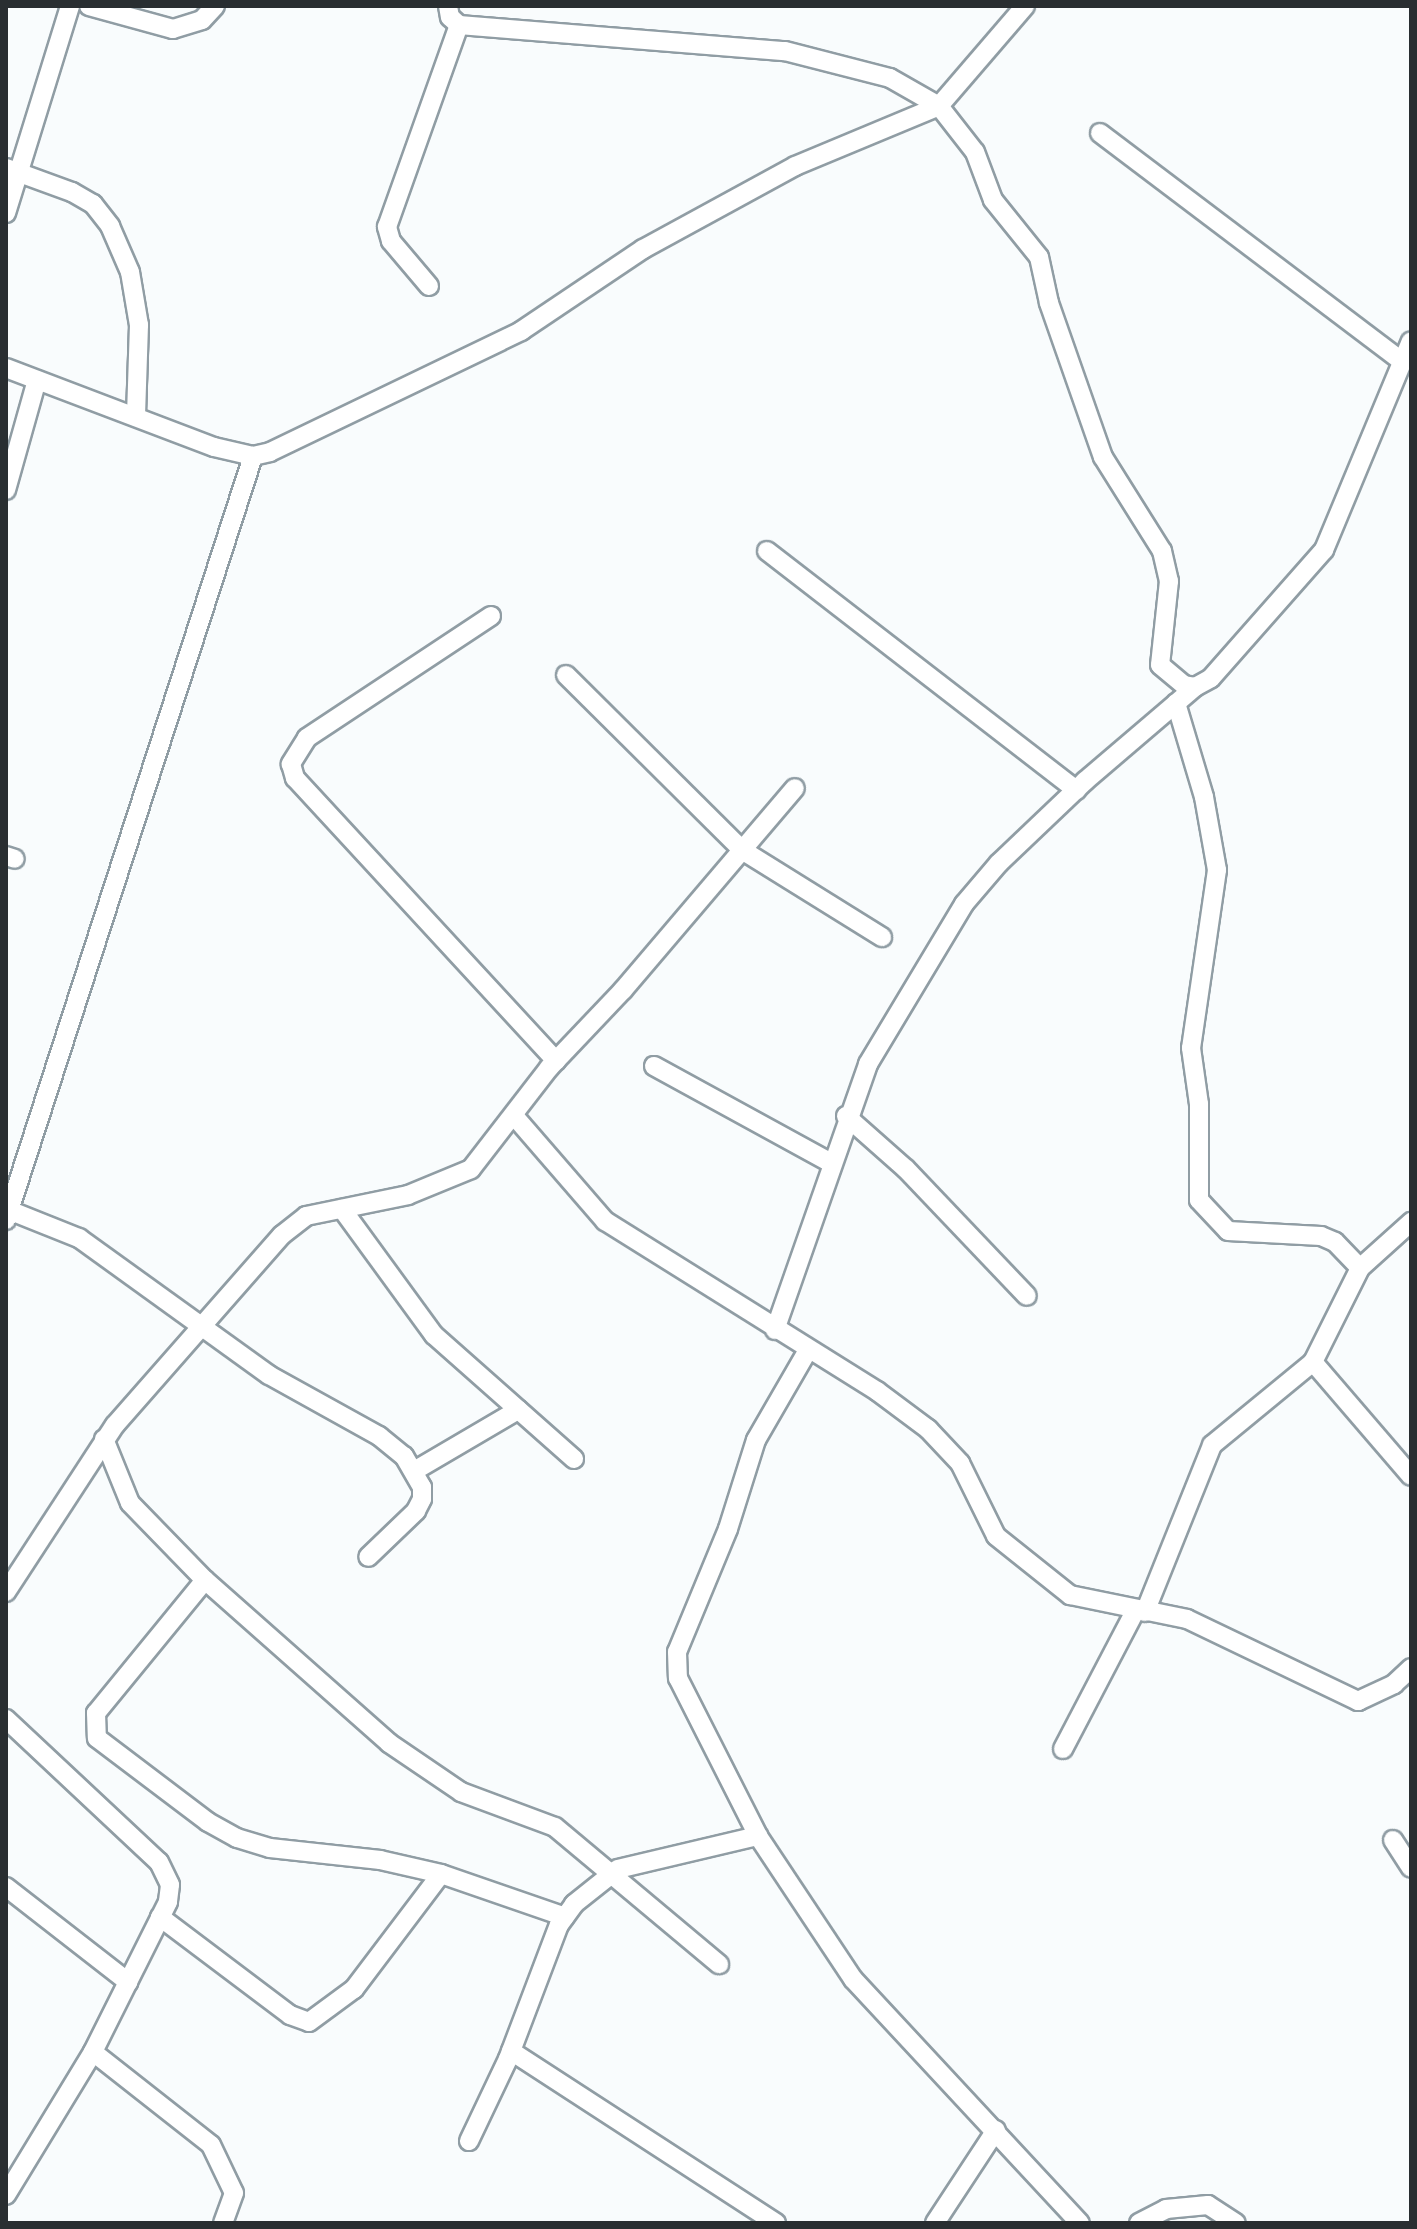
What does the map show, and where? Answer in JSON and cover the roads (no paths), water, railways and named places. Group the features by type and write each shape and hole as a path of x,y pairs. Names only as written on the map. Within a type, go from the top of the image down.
{"street":[{"path":"6,213 12,170 70,6"},
{"path":"89,6 173,29 202,20 215,6"},
{"path":"448,6 450,17 459,25 785,51 890,78 939,106 975,152 993,200 1039,257 1049,303 1103,457 1162,551 1169,581 1160,665 1184,685 1195,687"},
{"path":"6,368 136,417 253,456 317,431 521,331 643,249 795,166 939,106 1025,6"},
{"path":"429,286 391,241 387,227 459,25"},
{"path":"1100,133 1402,361"},
{"path":"12,170 93,204 110,226 130,272 139,325 136,417"},
{"path":"775,1330 846,1116 868,1064 964,904 1076,790 1195,687 1211,678 1324,550 1411,341"},
{"path":"6,488 37,380"},
{"path":"1394,381 1411,393"},
{"path":"253,456 7,1213 79,1238 269,1375 379,1436 414,1471 422,1487 416,1511 368,1557"},
{"path":"767,551 1076,790"},
{"path":"491,616 307,738 291,764 295,778 556,1061"},
{"path":"566,675 742,850 882,937"},
{"path":"1176,703 1217,860 1191,1048 1199,1104 1199,1200 1228,1231 1321,1236 1335,1242 1360,1268"},
{"path":"6,1592 104,1439 200,1325 297,1222 448,1183 471,1169 515,1117 556,1061 795,788"},
{"path":"654,1066 831,1163"},
{"path":"846,1116 906,1169 1027,1296"},
{"path":"515,1117 605,1221 877,1391 941,1441 971,1483 988,1525 1015,1554 1070,1595 1187,1619 1358,1701 1394,1684 1411,1668"},
{"path":"342,1209 434,1335 574,1459"},
{"path":"1063,1749 1140,1611 1212,1445 1313,1362 1360,1268 1411,1222"},
{"path":"808,1350 756,1440 728,1529 677,1652 682,1690 758,1836 853,1979 1080,2223"},
{"path":"1313,1362 1411,1476"},
{"path":"414,1471 518,1410"},
{"path":"104,1439 130,1503 205,1580 389,1743 461,1792 555,1827 719,1964"},
{"path":"205,1580 96,1713 97,1738 208,1822 237,1838 270,1848 380,1860 441,1874 565,1917"},
{"path":"6,1719 159,1862 170,1885 160,1917 93,2052 6,2195"},
{"path":"469,2141 511,2051 565,1917 611,1873 758,1836"},
{"path":"1393,1840 1411,1868"},
{"path":"160,1917 290,2015 309,2022 354,1989 441,1874"},
{"path":"6,1887 128,1982"},
{"path":"511,2051 776,2223"},
{"path":"93,2052 211,2145 234,2193 223,2223"},
{"path":"935,2223 996,2130"},
{"path":"1139,2223 1166,2209 1208,2205 1236,2223"}]}
